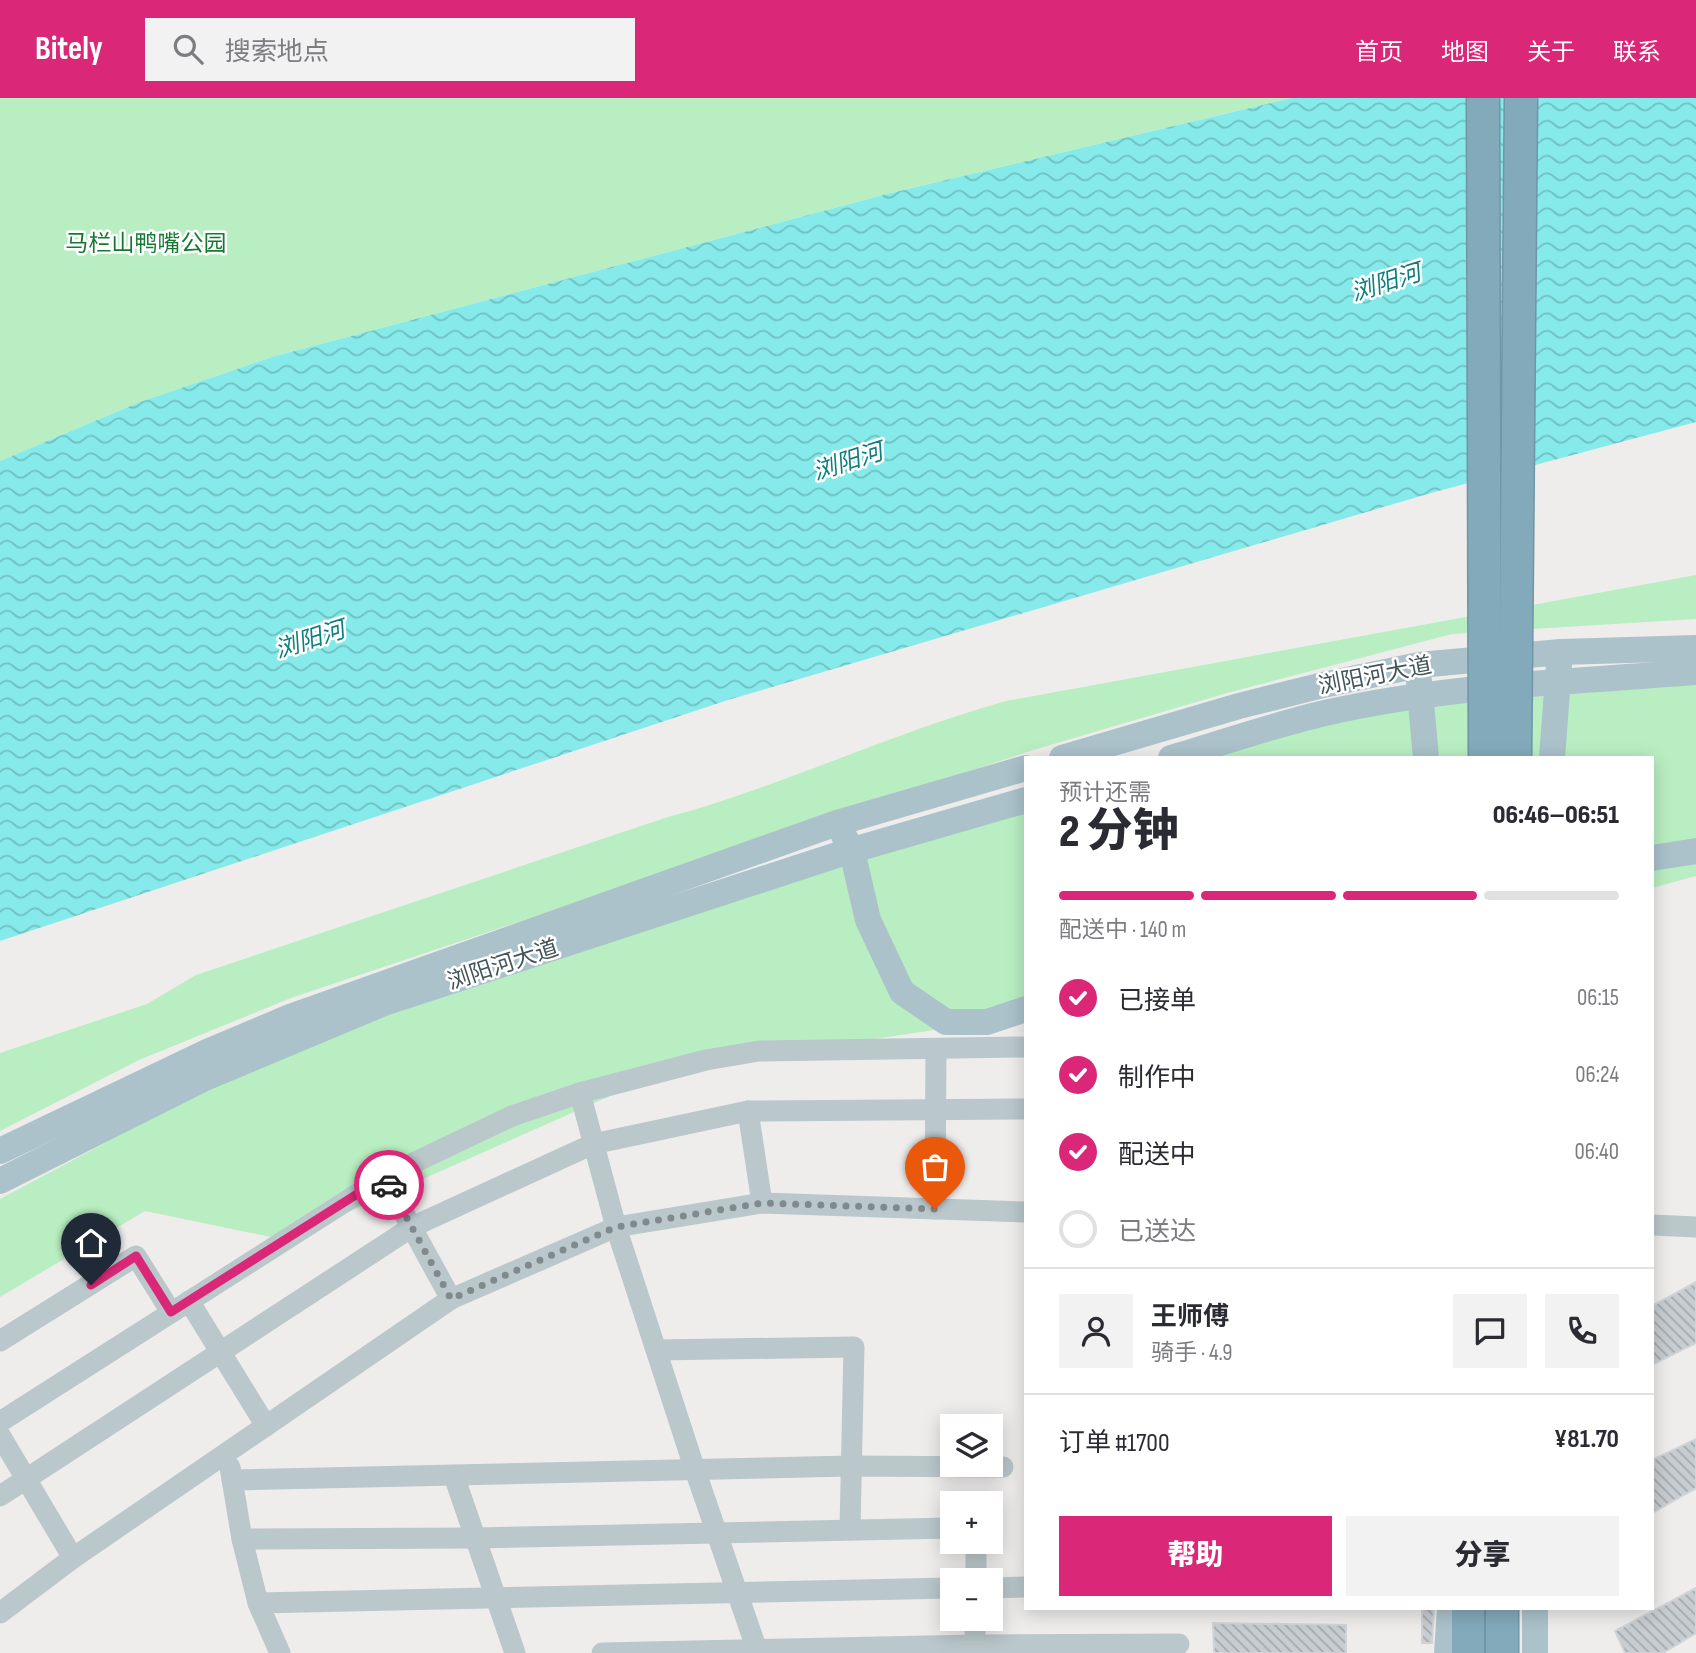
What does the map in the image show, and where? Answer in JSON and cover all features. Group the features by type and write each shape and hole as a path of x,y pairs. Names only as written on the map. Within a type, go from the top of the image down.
{"highway":[{"path":"1483,98 1485,756"},
{"path":"1515,756 1521,98"},
{"path":"1468,1610 1468,1653"},
{"path":"1502,1610 1502,1653"}],"main road":[{"name":"浏阳河大道","path":"1069,756 1239,706 1323,685 1419,666 1561,652 1696,648"},
{"path":"1552,756 1561,652"},
{"path":"1419,666 1426,756"},
{"name":"浏阳河大道","path":"1178,756 1325,713 1420,696 1696,672"},
{"path":"1516,716 1527,756"},
{"name":"浏阳河大道","path":"0,1151 207,1052 290,1017 837,823 1024,769"},
{"name":"浏阳河大道","path":"0,1181 205,1078 384,1003 852,851 1024,801"},
{"path":"837,823 852,851 868,920 902,992 946,1022 987,1022 1024,1010"},
{"path":"1654,858 1696,851"},
{"path":"1447,1653 1450,1610"},
{"path":"1535,1610 1535,1653"}],"street":[{"path":"0,1422 384,1177 512,1116 580,1093 706,1060 759,1051 1024,1047"},
{"path":"935,1209 936,1049"},
{"path":"580,1093 616,1227 758,1652"},
{"path":"0,1496 412,1227 593,1144 748,1111 1024,1109"},
{"path":"748,1111 762,1203"},
{"path":"384,1177 451,1299"},
{"path":"0,1613 73,1558 451,1299 616,1227 762,1203 1024,1212"},
{"path":"1654,1225 1696,1227"},
{"path":"0,1341 136,1256 221,1353 267,1426"},
{"path":"657,1350 854,1347 850,1529"},
{"path":"0,1436 73,1558"},
{"path":"228,1452 242,1539 258,1603 280,1653"},
{"path":"232,1479 851,1466 940,1467"},
{"path":"454,1476 515,1653"},
{"path":"242,1539 475,1538 940,1528"},
{"path":"1003,1588 1024,1587"},
{"path":"258,1603 940,1588"},
{"path":"975,1631 975,1649"},
{"path":"602,1653 1179,1644"}],"green space":[{"name":"马栏山鸭嘴公园","path":"0,98 1292,98 891,193 272,357 140,402 0,461"},
{"path":"1696,575 1696,619 1452,634 1227,693 1030,751 291,998 139,1060 0,1131 0,1053 147,1004 196,975 753,790 963,714 1006,701"},
{"path":"1696,684 1696,876 1654,887 1654,756 1190,756 1324,713"},
{"path":"1024,808 1024,1014 669,1070 285,1240 145,1211 0,1297 0,1199 304,1037"}],"water":[{"name":"浏阳河","path":"1292,98 1696,98 1696,422 1431,493 728,700 0,941 0,461 140,402 272,357 891,193"}],"building":[{"path":"1696,1282 1696,1343 1654,1364 1654,1305"},
{"path":"1696,1439 1696,1488 1654,1512 1654,1459"},
{"path":"1696,1588 1696,1633 1663,1653 1625,1653 1615,1631"},
{"path":"1422,1610 1434,1610 1432,1643 1422,1643"},
{"path":"1213,1623 1346,1625 1346,1653 1214,1653"}],"way so far":[{"path":"389,1185 451,1299 616,1227 762,1203 935,1209"}],"route":[{"path":"91,1285 136,1256 171,1312 384,1177 389,1185"}]}
